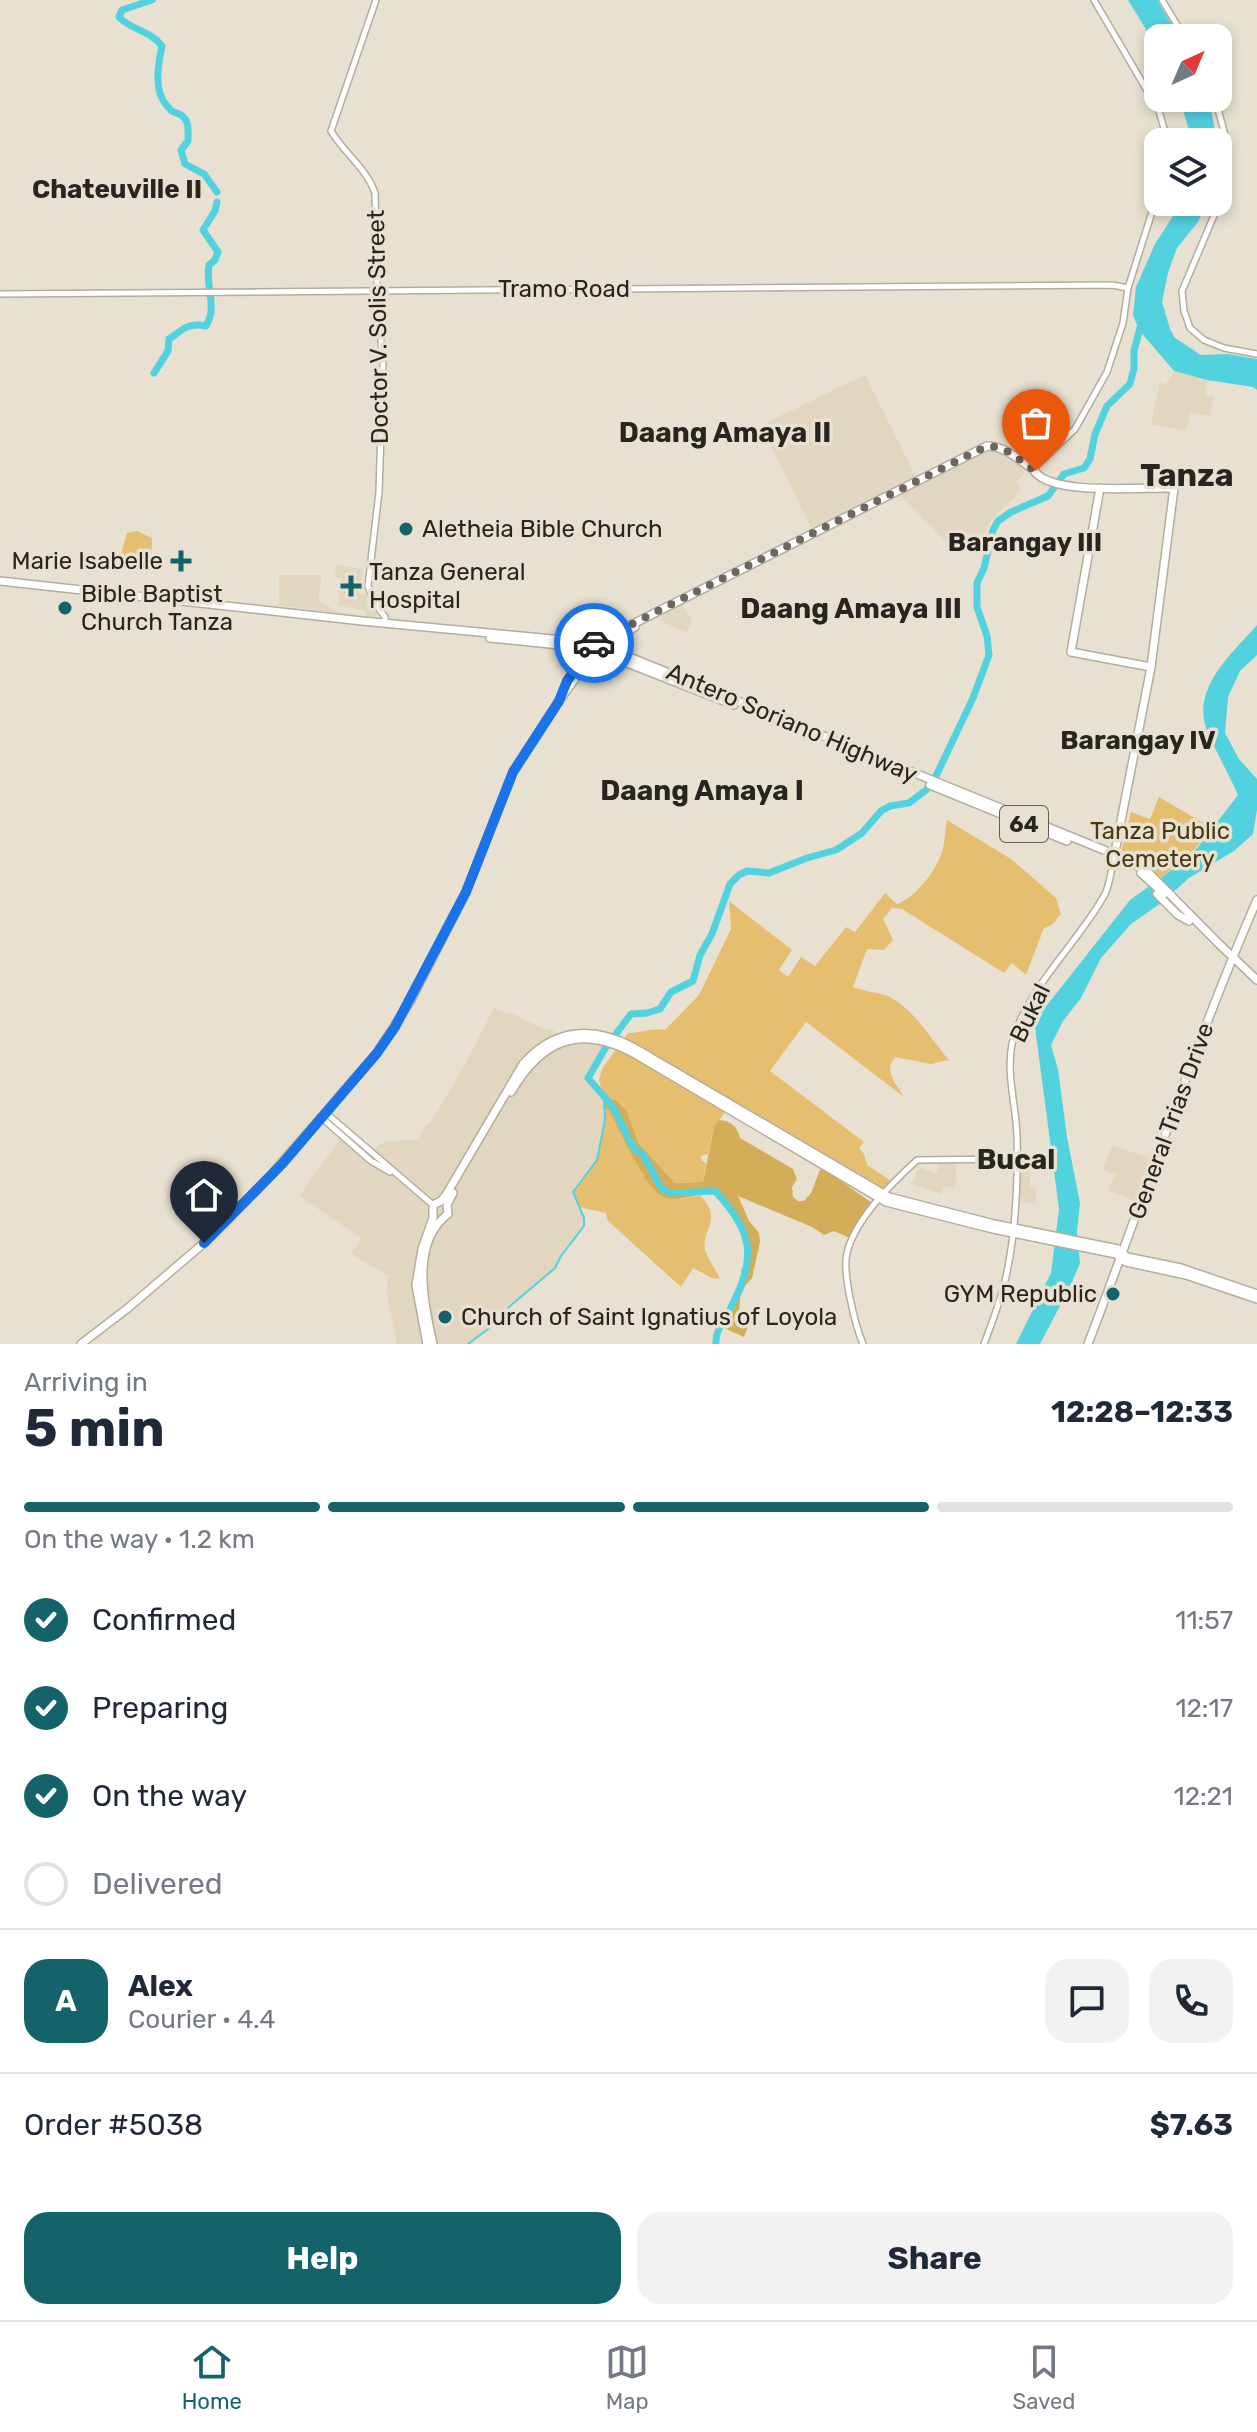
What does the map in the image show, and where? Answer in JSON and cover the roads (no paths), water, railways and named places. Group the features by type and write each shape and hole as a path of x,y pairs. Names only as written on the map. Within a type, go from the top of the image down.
{"main road":[{"path":"81,1344 204,1243 264,1183 377,1053 411,1000 466,892 513,772 596,646 628,632 643,620 720,579 985,447 1001,448 1034,469 1040,479 1060,486 1174,488 1151,667 1114,857"},
{"path":"1100,488 1071,652 1151,667"},
{"name":"Antero Soriano Highway","path":"0,581 596,646 1138,868 1178,915 1190,919"},
{"name":"Antero Soriano Highway","path":"385,623 397,627 566,646 596,646 615,658 919,778"},
{"path":"566,646 578,653 580,667"},
{"path":"580,667 598,659 615,658"},
{"name":"Antero Soriano Highway","path":"1146,877 1257,986"},
{"name":"General Trias Drive","path":"1088,1344 1171,1116 1257,900"},
{"name":"Antero Soriano Highway","path":"1231,959 1257,980"},
{"path":"430,1344 421,1285 440,1204 533,1060 552,1046 583,1038 618,1043 882,1196 907,1207 1076,1243 1122,1256 1126,1262 1164,1267 1257,1296"},
{"path":"437,1216 448,1214 440,1204"}],"street":[{"name":"Doctor V. Solis Street","path":"376,0 331,131 370,179 375,193 377,292 383,365 379,492 368,586 385,617 385,623"},
{"path":"1094,0 1159,111 1164,128"},
{"path":"1162,0 1177,24"},
{"path":"1219,112 1225,135 1227,185 1182,291 1184,311 1190,328 1204,340 1224,348 1257,354"},
{"path":"1034,469 1075,429 1095,395 1115,351 1128,288 1152,216"},
{"name":"Tramo Road","path":"0,294 1096,285 1128,288"},
{"name":"Bukal","path":"984,1344 1006,1278 1013,1230 1016,1123 1011,1052 1013,1041 1021,1019 1105,893 1114,857"},
{"path":"324,1116 402,1180 440,1204"},
{"path":"863,1344 856,1327 846,1254 860,1225 882,1196 917,1160 1016,1159"}],"water":[{"path":"1128,0 1157,0 1172,24 1144,26"},
{"path":"1183,112 1212,112 1214,128 1189,128"},
{"path":"1173,216 1200,216 1177,248 1168,273 1162,302 1170,329 1175,338 1201,355 1228,354 1257,359 1257,390 1174,371 1139,330 1133,315 1136,287 1155,244"},
{"path":"1257,625 1257,655 1240,671 1228,697 1225,733 1239,759 1257,779 1253,834 1234,851 1189,878 1131,924 1101,958 1081,998 1063,1021 1051,1045 1058,1069 1080,1203 1077,1232 1080,1263 1040,1344 1016,1344 1051,1273 1059,1209 1035,1027 1044,1009 1130,900 1198,847 1238,795 1208,733 1204,702 1216,673"}],"waterway":[{"path":"152,0 122,10 119,17 162,46 158,86 163,101 187,122 188,141 181,150 185,164 204,174 217,192"},
{"path":"154,373 168,351 169,339 190,326 206,326 209,319 209,265 218,252 203,230 217,202"},
{"path":"716,1344 718,1330 745,1275 747,1247 738,1220 715,1191 670,1193 661,1188 644,1156 633,1147 613,1107 588,1078 631,1014 660,1009 671,992 693,981 700,955 712,934 730,884 739,875 747,871 769,873 836,850 862,833 881,811 909,803 926,790 936,776 973,698 989,655 987,636 977,607 977,583 993,530 998,521 1011,512 1048,496 1064,474 1084,468 1090,459 1095,434 1107,406 1130,384 1141,324"},
{"path":"468,1344 499,1321 509,1307 555,1268 584,1226 584,1218 573,1192 597,1160 605,1120 604,1098"}],"place":[{"name":"Aletheia Bible Church","path":"406,529"},
{"name":"Marie Isabelle","path":"181,561"},
{"name":"Tanza General Hospital","path":"351,586"},
{"name":"Bible Baptist Church Tanza","path":"65,608"},
{"name":"GYM Republic","path":"1113,1294"},
{"name":"Church of Saint Ignatius of Loyola","path":"445,1317"}],"district":[{"name":"Chateuville II","path":"117,189"},
{"name":"Daang Amaya II","path":"725,432"},
{"name":"Tanza","path":"1187,475"},
{"name":"Barangay III","path":"1025,542"},
{"name":"Daang Amaya III","path":"851,608"},
{"name":"Barangay IV","path":"1138,740"},
{"name":"Daang Amaya I","path":"702,790"},
{"name":"Bucal","path":"1016,1159"}],"park label":[{"name":"Tanza Public Cemetery","path":"1160,845"}]}
